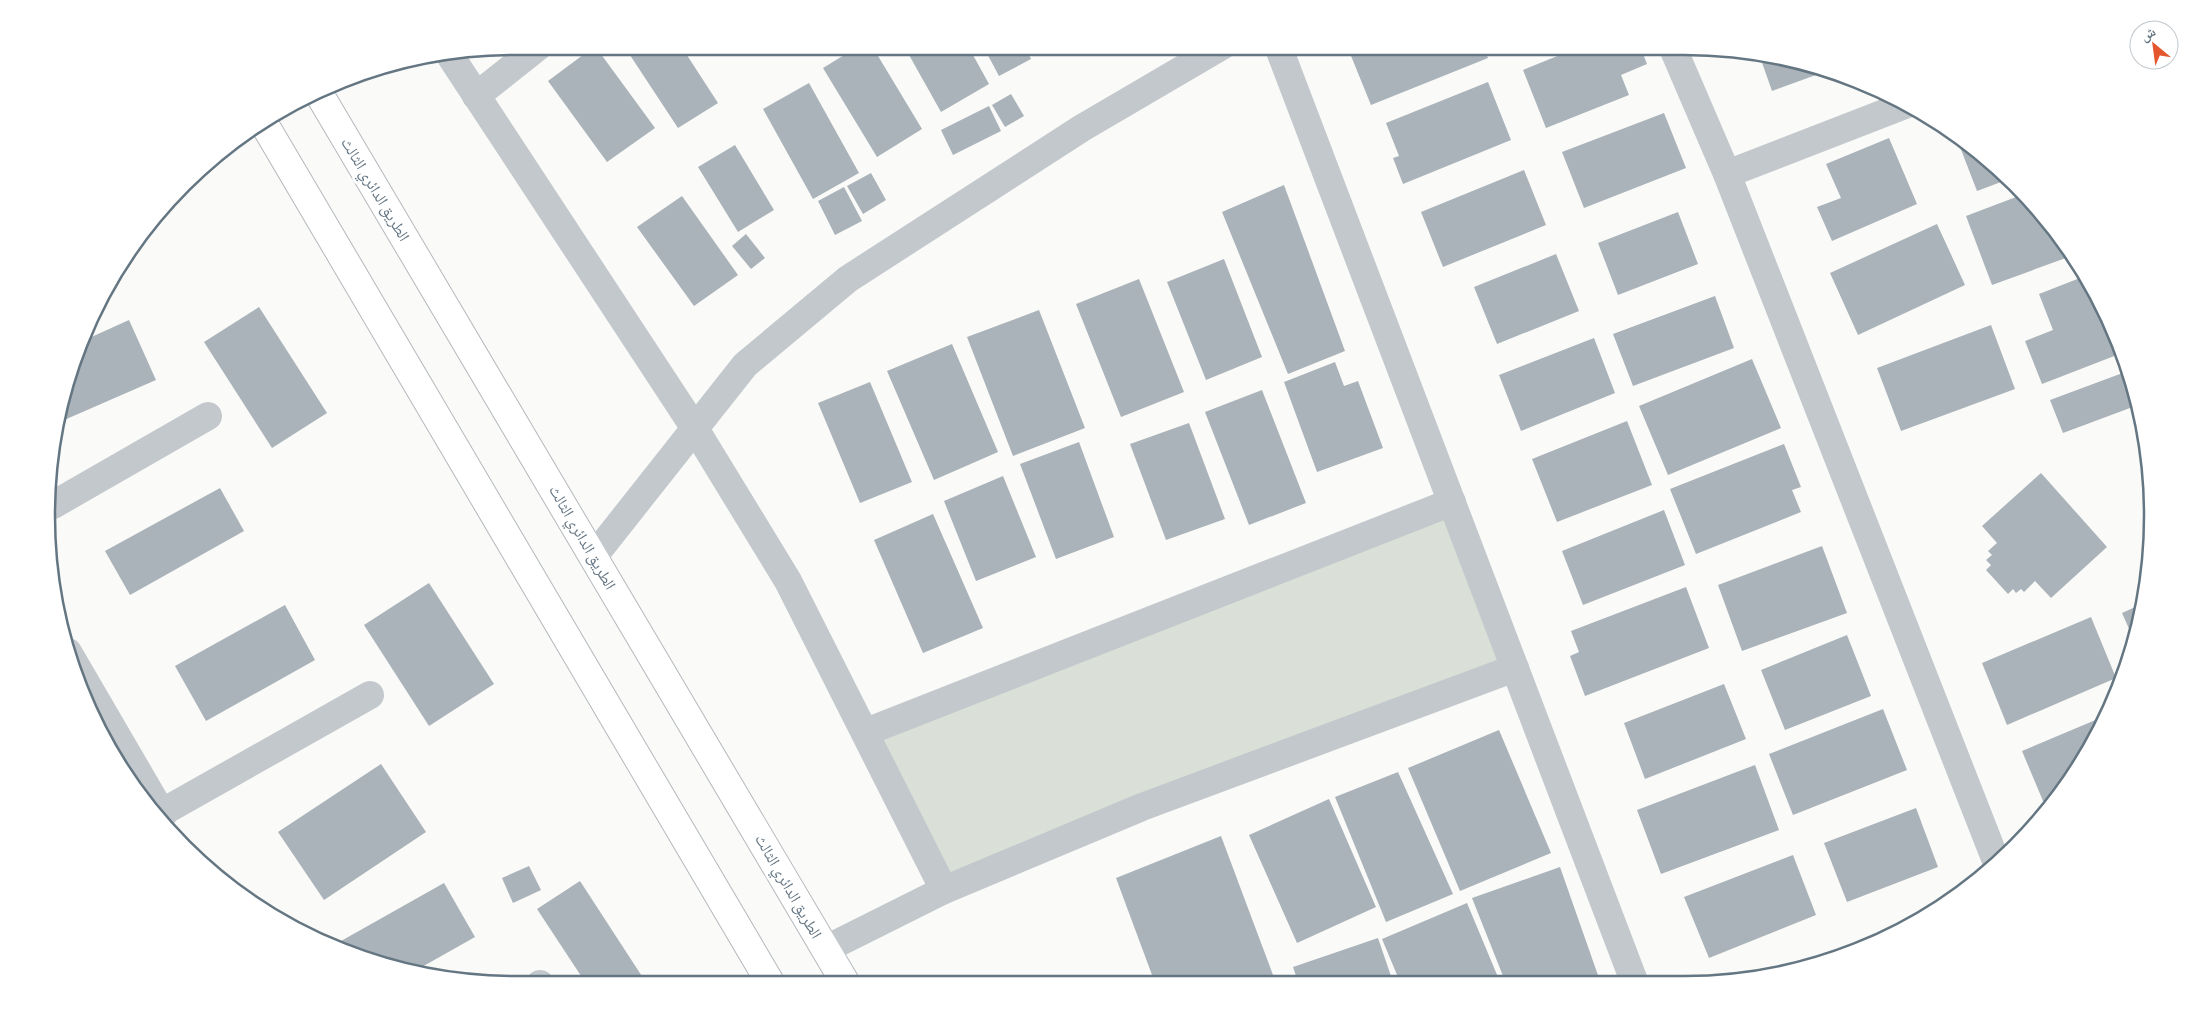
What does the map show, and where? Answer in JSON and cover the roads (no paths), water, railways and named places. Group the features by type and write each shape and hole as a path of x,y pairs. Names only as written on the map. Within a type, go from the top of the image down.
{"highway":[{"name":"الطريق الدائري الثالث","path":"321,98 841,976"},
{"path":"267,129 765,976"}],"street":[{"path":"476,96 528,55"},
{"path":"594,556 694,427 745,365 848,279 1082,128 1207,55"},
{"path":"1281,55 1632,976"},
{"path":"1676,55 1727,174 1994,855"},
{"path":"453,59 694,427 788,581 866,732 944,890"},
{"path":"1727,174 1898,108"},
{"path":"55,503 208,416"},
{"path":"866,732 1452,502"},
{"path":"826,949 944,890 1142,807 1515,668"},
{"path":"87,686 155,802"},
{"path":"164,813 370,695"}]}
